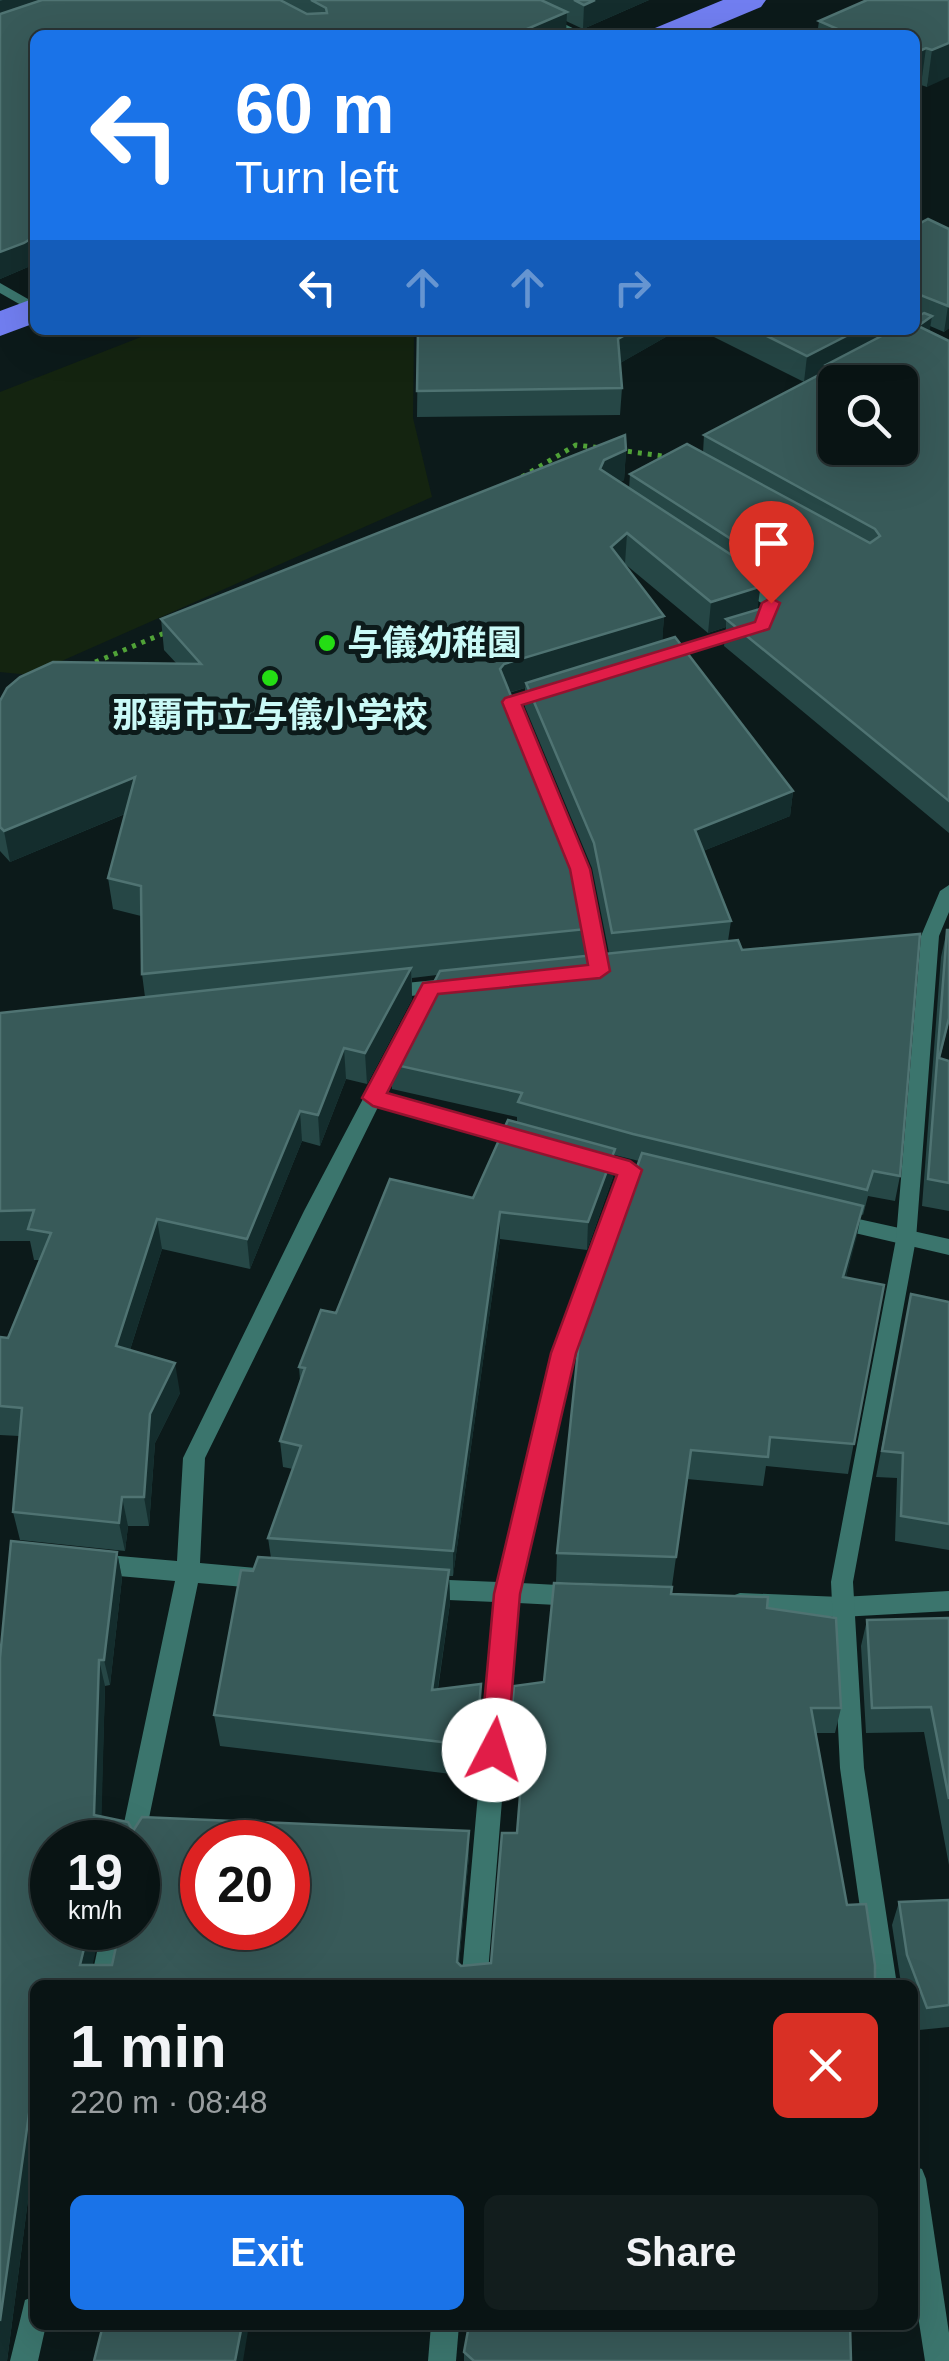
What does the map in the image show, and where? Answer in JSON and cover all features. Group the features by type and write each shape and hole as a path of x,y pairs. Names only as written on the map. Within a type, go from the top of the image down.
{"highway":[{"path":"677,30 741,1"},
{"path":"0,324 30,311"}],"street":[{"path":"506,0 570,30"},
{"path":"0,287 30,306"},
{"path":"637,664 763,625 771,603 722,571"},
{"path":"552,802 580,869 600,971"},
{"path":"883,1980 852,1768 842,1582 906,1239 930,937 949,892"},
{"path":"370,994 423,1003 468,984"},
{"path":"137,1820 188,1574 194,1458 423,1003"},
{"path":"373,1098 538,1144"},
{"path":"474,1980 507,1594 564,1353 621,1167 686,1184"},
{"path":"814,1216 949,1248"},
{"path":"75,1561 288,1580"},
{"path":"408,1588 605,1597"},
{"path":"723,1602 841,1607 949,1601"},
{"path":"104,1980 110,1950"},
{"path":"918,2220 939,2361"},
{"path":"24,2361 31,2330"},
{"path":"442,2361 444,2330"}],"path":[{"path":"516,480 576,445 681,458"},
{"path":"72,672 181,626"}],"green space":[{"path":"146,335 414,335 413,418 432,497 30,675 0,672 0,392"}],"building":[{"path":"42,0 280,0 307,14 327,13 326,8 311,0 541,0 567,12 525,30 30,30 30,239 0,252 0,14"},
{"path":"867,0 949,0 949,43 920,51 920,30 840,30 819,21"},
{"path":"928,219 949,229 948,306 920,295 920,223"},
{"path":"920,315 932,316 920,325"},
{"path":"920,327 949,341 949,801 726,619 773,605 784,573 630,474 687,444 870,543 880,536 875,529 704,435 818,375 818,465 918,465 918,365 826,365 883,335 920,335"},
{"path":"418,335 625,335 618,339 622,388 417,391"},
{"path":"765,335 848,335 807,356"},
{"path":"625,435 626,450 604,460 600,469 762,575 756,588 711,602 627,533 611,547 664,616 504,664 500,669 569,839 587,929 142,974 141,886 108,878 135,777 4,831 0,827 0,701 20,677 53,662 201,664 161,619"},
{"path":"675,637 793,791 695,830 731,921 612,933 594,843 526,683"},
{"path":"947,930 949,1018 939,1058 949,1061 949,1183 928,1179"},
{"path":"920,934 900,1176 873,1171 867,1190 633,1134 518,1102 522,1093 391,1064 440,971 738,940 742,950"},
{"path":"411,968 365,1053 344,1048 318,1115 300,1111 247,1239 157,1219 116,1346 175,1363 150,1414 144,1497 122,1497 119,1523 13,1512 22,1408 0,1406 0,1337 8,1338 51,1233 28,1229 34,1210 0,1211 0,1013"},
{"path":"508,1120 615,1149 588,1222 500,1212 453,1551 268,1538 301,1446 280,1441 305,1368 299,1367 321,1310 336,1313 390,1179 473,1198"},
{"path":"642,1153 863,1206 843,1277 884,1285 854,1444 770,1437 768,1457 691,1450 676,1557 557,1553 581,1322"},
{"path":"911,1294 949,1302 949,1524 901,1516 903,1453 882,1451"},
{"path":"11,1541 117,1552 104,1660 99,1660 94,1815 118,1820 30,1820 30,1950 84,1950 80,1965 112,1965 115,1950 160,1950 160,1820 140,1820 142,1817 212,1820 180,1820 180,1950 310,1950 310,1824 469,1831 457,1962 461,1966 491,1963 502,1833 517,1833 523,1758 508,1756 514,1686 544,1682 554,1583 672,1587 671,1594 768,1597 767,1608 836,1618 841,1708 811,1708 847,1905 866,1904 875,1980 30,1980 30,2107 0,2321 0,1658"},
{"path":"258,1557 449,1570 432,1690 481,1684 476,1746 214,1715 241,1570 253,1571"},
{"path":"949,1618 949,1799 931,1707 872,1708 867,1620"},
{"path":"949,1900 949,2005 927,2008 907,1955 899,1902"},
{"path":"102,2330 241,2330 235,2361 94,2361"},
{"path":"468,2330 850,2330 851,2361 474,2361 464,2352"}],"place":[{"name":"与儀幼稚園","path":"327,643"},
{"name":"那覇市立与儀小学校","path":"270,678"}],"route":[{"path":"494,1750 507,1594 564,1353 630,1170 373,1098 431,988 600,971 580,869 512,702 763,625 771,603"}]}
